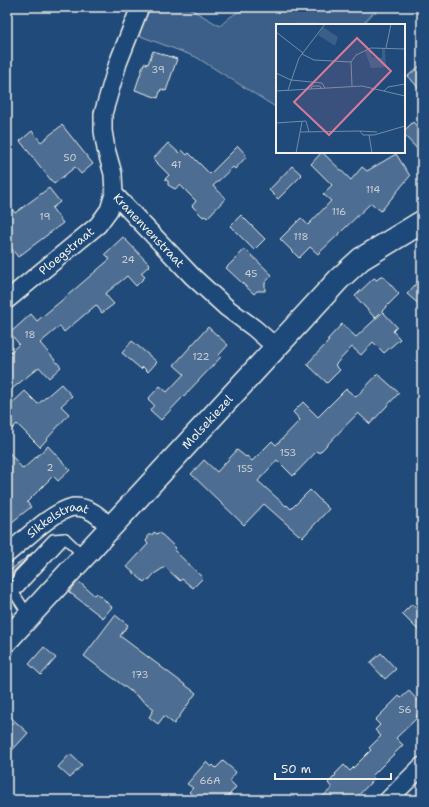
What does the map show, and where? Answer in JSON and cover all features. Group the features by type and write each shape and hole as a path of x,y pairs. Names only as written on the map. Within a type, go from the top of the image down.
{"main road":[{"name":"Molsekiezel","path":"7,640 339,279 361,259 422,222"}],"street":[{"name":"Kranenvenstraat","path":"140,7 118,62 103,114 103,131 113,174 114,194 192,276 227,308 276,347"},
{"name":"Ploegstraat","path":"7,300 98,225 109,210 114,194"},
{"name":"Sikkelstraat","path":"7,554 47,521 61,512 74,507 88,510 101,519 110,528"},
{"path":"388,800 422,766"}],"lane":[{"path":"29,616 14,593 19,575 53,539 65,538 84,556"}],"shaded area":[{"path":"147,7 187,7 220,26 241,11 246,9 258,10 261,7 378,8 363,24 276,24 276,107 196,57 135,34"}],"building":[{"path":"153,51 177,59 166,91 161,89 158,98 135,90 144,63 148,64"},
{"path":"422,64 422,92 408,76"},
{"path":"413,122 422,132 422,154 405,136 405,130"},
{"path":"62,125 93,164 81,174 75,167 54,184 20,141 32,131 41,142"},
{"path":"168,143 179,153 182,150 187,155 189,153 210,174 238,146 247,156 235,169 233,167 213,186 226,198 207,218 205,216 203,217 192,206 196,201 180,185 175,189 168,185 168,181 165,179 169,175 153,159"},
{"path":"321,153 323,153 351,180 362,167 367,171 396,154 410,176 381,211 371,203 318,254 310,247 299,258 280,239 301,218 308,225 331,201 323,194 332,185 311,164"},
{"path":"292,166 302,175 278,199 269,190"},
{"path":"49,188 60,202 52,208 63,223 18,257 7,243 7,203 15,213"},
{"path":"241,215 265,239 254,250 230,226"},
{"path":"123,237 150,265 141,273 145,277 136,286 127,276 105,294 114,304 102,313 96,305 64,332 60,326 40,343 61,367 49,378 39,367 7,393 7,356 19,344 10,333 31,314 37,321 61,301 110,259 105,254"},
{"path":"245,249 272,275 265,283 265,291 257,291 254,294 226,268"},
{"path":"382,275 399,294 375,318 355,296 374,278 377,280"},
{"path":"422,277 422,307 407,294"},
{"path":"383,312 397,327 393,331 400,339 384,353 373,342 361,355 352,347 335,365 340,370 327,383 307,364 329,341 327,340 342,324 356,337"},
{"path":"208,327 228,345 219,355 221,357 161,420 150,410 154,405 148,399 160,386 167,392 184,374 174,365"},
{"path":"132,341 157,362 148,372 143,367 141,369 122,353"},
{"path":"378,374 399,393 370,424 358,413 319,453 317,451 293,476 277,460 258,481 291,509 310,490 329,509 303,537 264,504 244,525 191,474 204,460 217,472 237,450 252,461 272,441 276,445 300,420 293,412 303,402 318,417 346,389 356,397"},
{"path":"61,384 72,396 61,406 69,414 40,447 17,424 7,434 7,408 25,391 38,404"},
{"path":"48,446 70,470 58,481 53,476 27,502 31,507 7,526 7,450 23,469"},
{"path":"154,532 157,534 159,532 176,548 174,550 203,578 193,588 182,579 180,581 165,567 154,574 148,581 146,580 144,582 127,567 148,544 146,541 148,535 152,535"},
{"path":"33,552 14,571 10,584 7,583 7,573"},
{"path":"78,581 94,595 96,593 112,607 103,618 69,592"},
{"path":"412,604 422,615 422,634 402,614"},
{"path":"115,615 128,625 120,636 196,693 174,724 164,716 158,724 149,717 154,709 84,656"},
{"path":"44,647 56,658 41,675 29,664"},
{"path":"381,653 396,669 385,679 370,663"},
{"path":"409,691 422,705 422,710 416,716 418,717 396,738 403,745 372,776 374,779 354,800 319,800 332,788 328,783 344,765 350,771 371,750 369,748 381,736 375,730 380,725 375,720 399,696 401,698"},
{"path":"7,714 28,733 7,756"},
{"path":"70,754 82,765 70,778 58,767"},
{"path":"223,761 236,772 230,781 236,787 225,800 198,800 189,792 193,788 187,784 206,762 211,767 213,765 216,768"}]}
